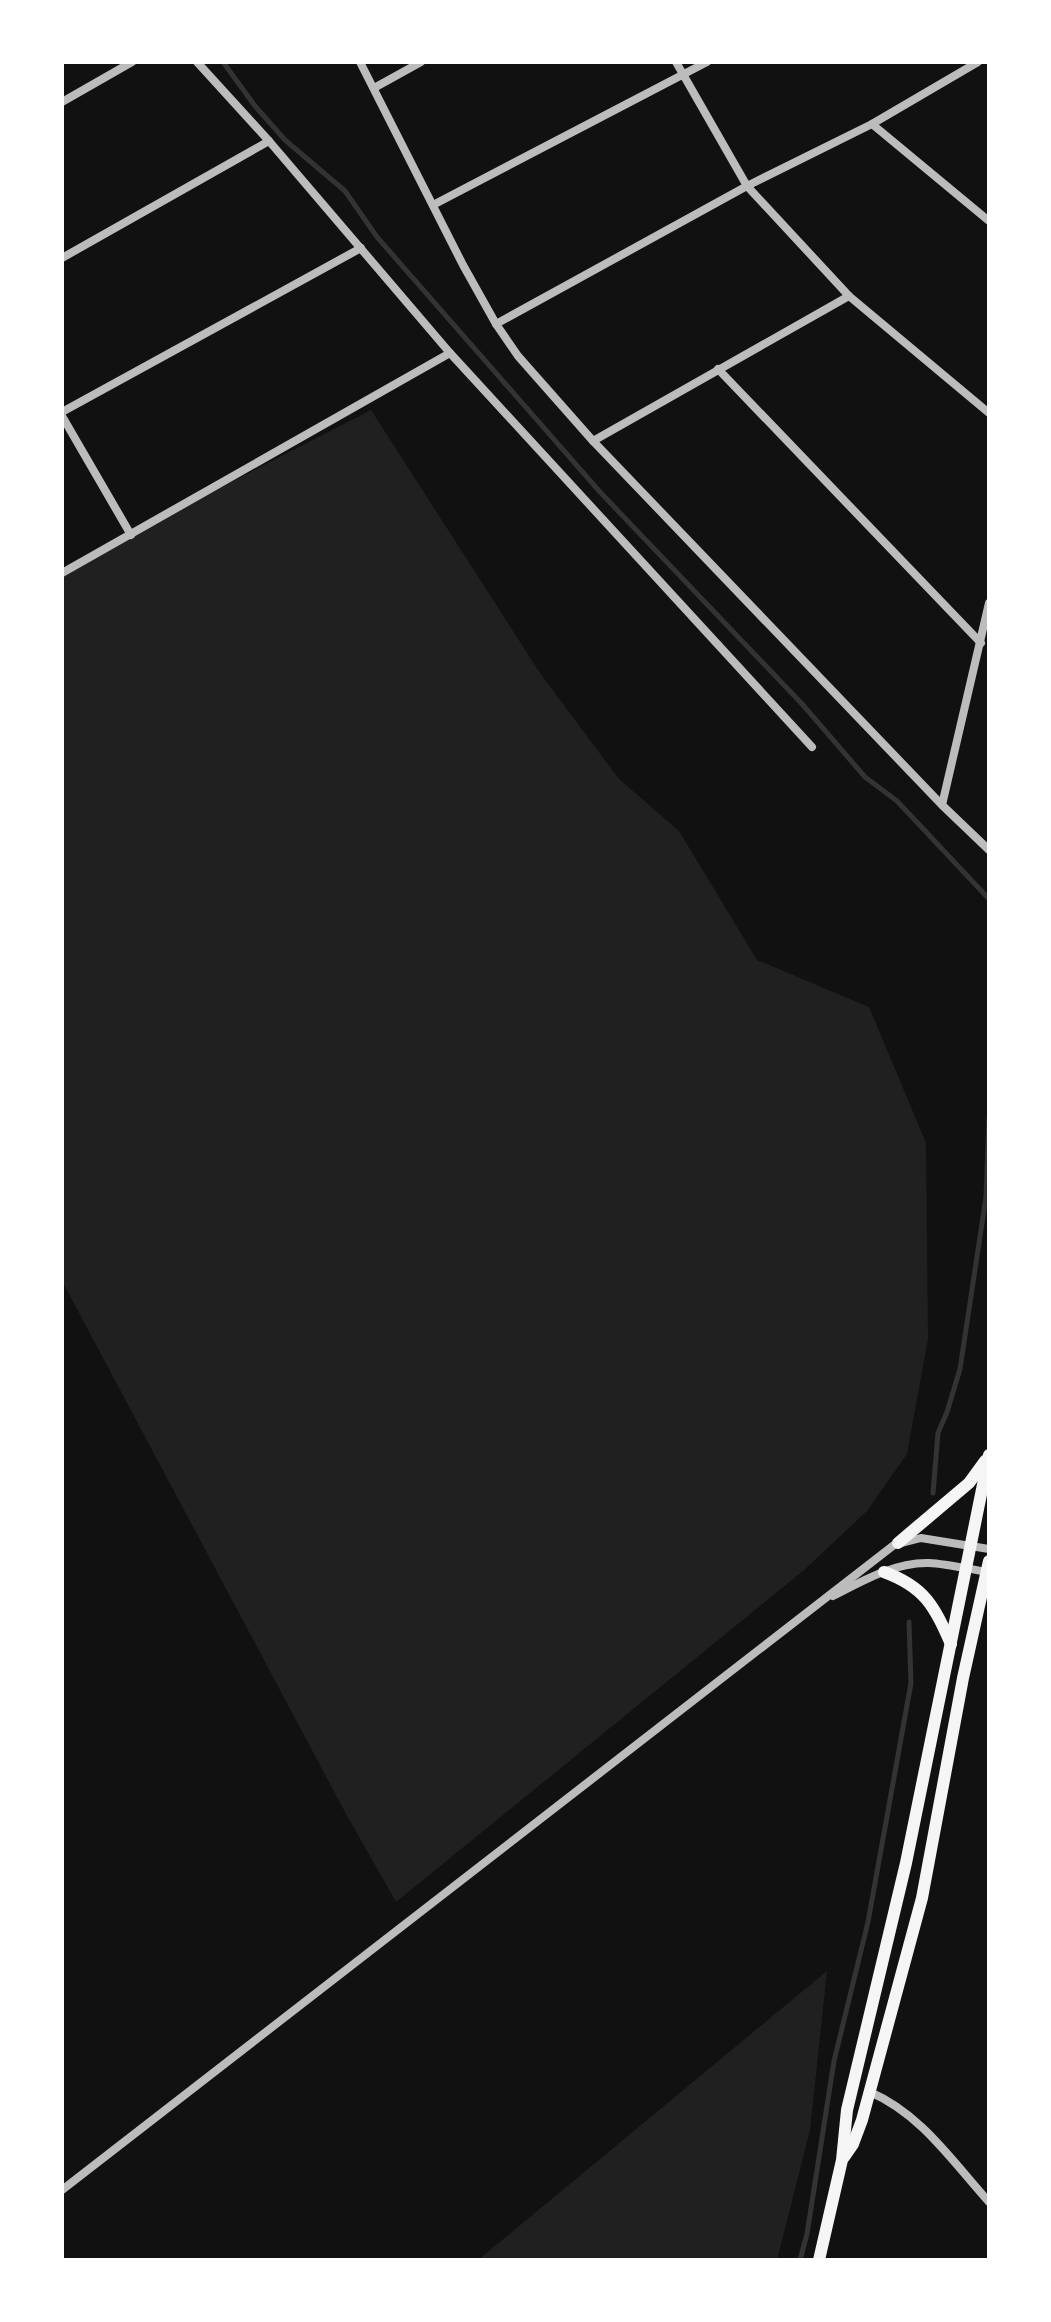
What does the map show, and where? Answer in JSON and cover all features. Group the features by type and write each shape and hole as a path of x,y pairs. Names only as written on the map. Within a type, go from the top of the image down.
{"main road":[{"path":"898,1543 969,1483 989,1455"},
{"path":"819,2260 842,2160 847,2110 896,1909 989,1455"},
{"path":"842,2160 853,2144 870,2092 922,1898 963,1678 988,1566"},
{"path":"884,1572 910,1584 929,1599 951,1644"}],"street":[{"path":"62,102 132,62"},
{"path":"197,62 269,141 450,353 812,747"},
{"path":"360,62 496,324 544,388 942,805 989,850"},
{"path":"374,88 421,62"},
{"path":"676,62 747,186 849,296 989,413"},
{"path":"433,205 707,62"},
{"path":"496,324 747,186 872,124 978,62"},
{"path":"872,124 989,221"},
{"path":"62,258 269,141"},
{"path":"131,535 62,414 361,248"},
{"path":"593,441 849,296"},
{"path":"62,573 450,353"},
{"path":"718,369 981,643"},
{"path":"942,805 989,603"},
{"path":"62,2190 898,1543 921,1538 989,1549"},
{"path":"818,1603 884,1572 925,1563 967,1568 988,1566"},
{"path":"870,2092 889,2100 912,2116 989,2202"}],"shaded area":[{"path":"371,410 540,673 619,779 679,831 757,960 869,1007 926,1143 928,1339 907,1454 867,1511 803,1571 396,1902 62,1281 62,569"},
{"path":"827,1971 810,2130 777,2260 478,2260"}],"waterway":[{"path":"223,62 285,140 345,191 377,237 600,492 803,705 865,777 897,801 989,899"},
{"path":"933,1493 938,1433 960,1369 986,1197 989,1118"},
{"path":"800,2260 807,2234 834,2061 868,1922 911,1683 909,1622"}]}
